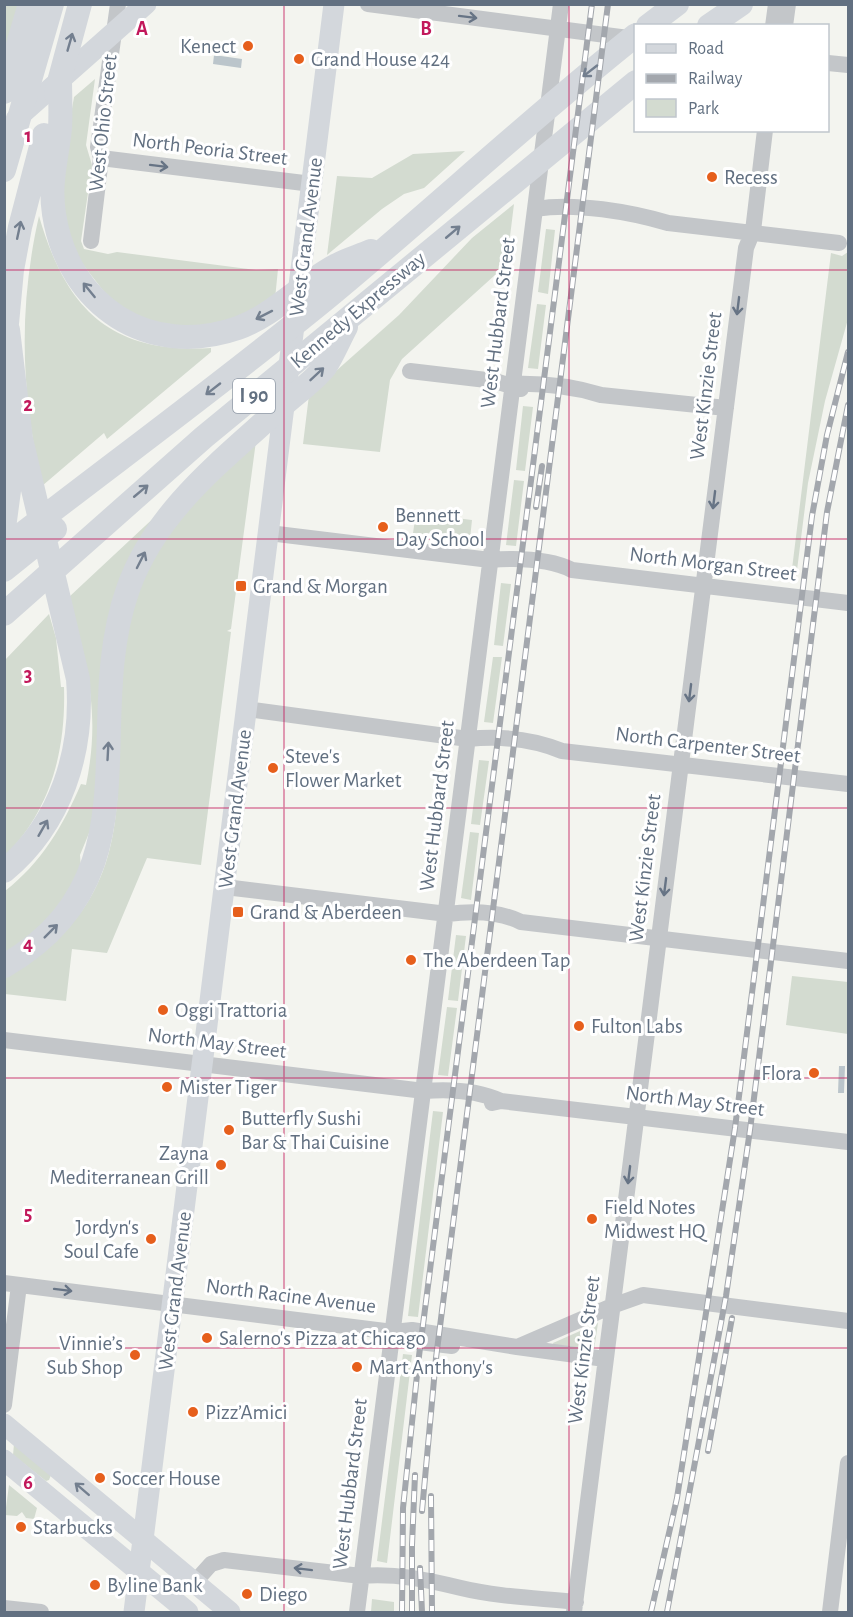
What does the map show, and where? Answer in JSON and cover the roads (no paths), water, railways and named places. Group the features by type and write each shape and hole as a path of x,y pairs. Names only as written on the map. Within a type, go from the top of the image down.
{"highway":[{"path":"4,92 30,4"},
{"path":"4,170 52,4"},
{"name":"West Ohio Street","path":"4,871 39,836 60,797 72,764 79,732 78,679 27,467 6,340 11,281 20,227 80,4"},
{"path":"651,24 677,4"},
{"path":"712,24 741,4"},
{"name":"Kennedy Expressway","path":"4,548 167,426 330,296 507,140 634,39"},
{"path":"60,78 60,129 53,160 54,215 62,243 76,272 90,293 110,312 130,325 153,334 180,338 210,336 240,327 273,310 337,265 387,245"},
{"name":"Kennedy Expressway","path":"4,614 144,488 634,84"},
{"path":"4,966 28,951 60,923 90,875 99,852 105,812 115,639 129,587 148,547 182,498 325,367 352,316"},
{"path":"4,423 10,483 6,520"},
{"name":"I 90","path":"4,570 86,504 167,426"}],"main road":[{"path":"4,130 146,4"},
{"name":"West Grand Avenue","path":"134,1612 334,4"},
{"path":"4,1424 230,1612"},
{"path":"4,1460 188,1612"}],"street":[{"name":"West Ohio Street","path":"91,241 101,158 98,147 118,4"},
{"path":"368,4 603,36 634,37"},
{"name":"West Hubbard Street","path":"357,1612 561,4"},
{"path":"773,24 776,4"},
{"path":"785,24 788,4"},
{"path":"829,63 849,65"},
{"name":"West Kinzie Street","path":"575,1607 746,248 753,231 765,132"},
{"name":"North Peoria Street","path":"101,158 312,184"},
{"path":"536,209 553,216 645,227 668,223 753,231 839,243"},
{"path":"410,371 512,384 532,394 581,399 601,395 726,408"},
{"name":"North Morgan Street","path":"268,533 490,560 511,558 560,564 572,570 849,603"},
{"name":"North Carpenter Street","path":"247,709 468,739 487,747 543,754 562,751 849,784"},
{"path":"225,887 447,914 464,922 508,926 521,922 849,961"},
{"name":"North May Street","path":"4,1040 424,1090 443,1099 485,1104 501,1101 849,1142"},
{"path":"4,1405 12,1284"},
{"name":"North Racine Avenue","path":"12,1284 393,1332 411,1341 460,1347 482,1343 605,1359"},
{"name":"North Racine Avenue","path":"517,1347 612,1306 644,1295 849,1321"},
{"path":"830,1612 849,1463"},
{"path":"194,1583 211,1564 224,1560 361,1576 380,1585 430,1591 462,1588 575,1607"},
{"path":"4,1608 41,1612"}],"railway":[{"path":"402,1612 403,1508 419,1356 592,4"},
{"path":"422,1511 436,1358 608,4"},
{"path":"651,1612 677,1498 735,1128 812,516 827,435 848,352"},
{"path":"667,1612 726,1296 750,1130 827,512 848,405"},
{"path":"536,507 542,466"},
{"path":"708,1451 732,1318"},
{"path":"412,1612 415,1475"},
{"path":"431,1496 432,1612"},
{"path":"420,1568 422,1612"}],"place":[{"name":"Kenect","path":"248,46"},
{"name":"Grand House 424","path":"299,59"},
{"name":"Recess","path":"712,177"},
{"name":"Bennett Day School","path":"383,527"},
{"name":"Grand & Morgan","path":"241,586"},
{"name":"Steve's Flower Market","path":"273,768"},
{"name":"Grand & Aberdeen","path":"238,912"},
{"name":"The Aberdeen Tap","path":"411,960"},
{"name":"Oggi Trattoria","path":"163,1010"},
{"name":"Fulton Labs","path":"579,1026"},
{"name":"Flora","path":"814,1073"},
{"name":"Mister Tiger","path":"167,1087"},
{"name":"Butterfly Sushi Bar & Thai Cuisine","path":"229,1130"},
{"name":"Zayna Mediterranean Grill","path":"221,1165"},
{"name":"Field Notes Midwest HQ","path":"592,1219"},
{"name":"Jordyn's Soul Cafe","path":"151,1239"},
{"name":"Salerno's Pizza at Chicago","path":"207,1338"},
{"name":"Vinnie’s Sub Shop","path":"135,1355"},
{"name":"Mart Anthony's","path":"357,1367"},
{"name":"Pizz’Amici","path":"193,1412"},
{"name":"Soccer House","path":"100,1478"},
{"name":"Starbucks","path":"21,1527"},
{"name":"Byline Bank","path":"95,1585"},
{"name":"Diego","path":"247,1594"}]}
